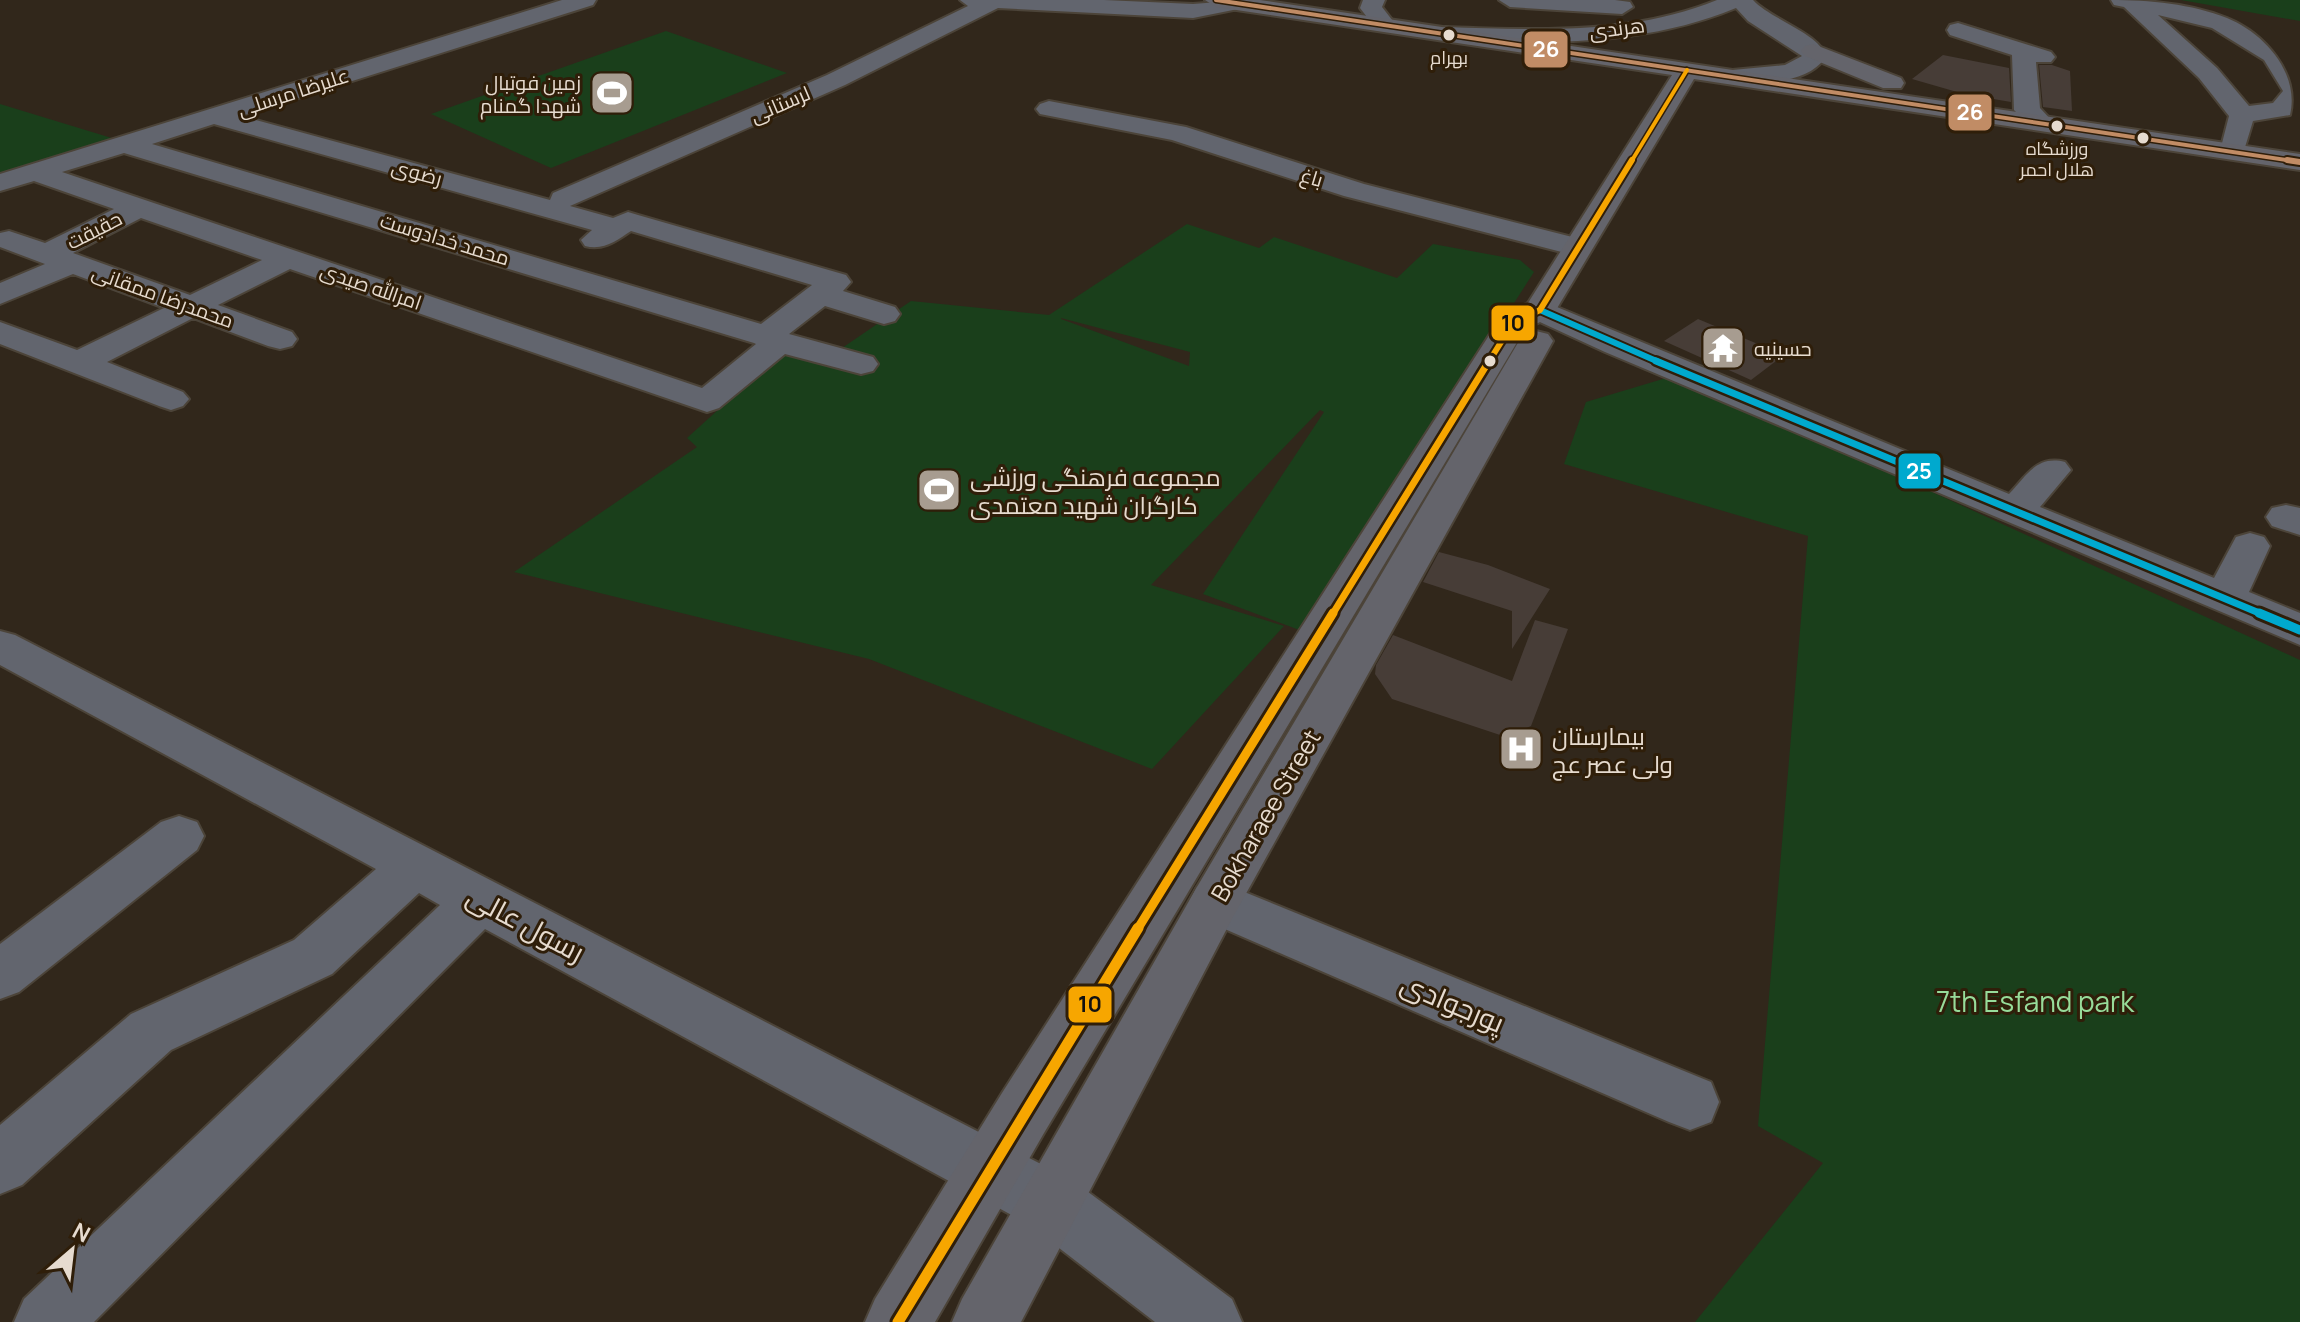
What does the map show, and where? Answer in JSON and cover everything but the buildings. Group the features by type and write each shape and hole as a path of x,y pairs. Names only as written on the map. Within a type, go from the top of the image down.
{"main road":[{"path":"1225,2 2300,162"},
{"path":"1813,51 1877,78 1990,115"},
{"name":"Bokharaee Street","path":"985,1322 1215,902 1541,332 1540,310 1687,70"},
{"name":"Bokharaee Street","path":"898,1322 1513,323 1540,310"},
{"path":"1224,789 1270,805"}],"street":[{"name":"علیرضا مرسلی","path":"0,183 585,0"},
{"path":"1374,0 1371,8 1385,25"},
{"path":"1510,0 1707,12 1760,19"},
{"name":"هرندی","path":"1446,34 1520,36 1627,28 1707,12 1738,0 1760,19 1813,51"},
{"path":"982,1 1193,11 1225,2"},
{"name":"لرستانی","path":"563,199 836,80 982,1"},
{"path":"2127,1 2220,23 2273,55 2296,91 2281,110 2242,115"},
{"path":"2127,1 2208,73 2242,115"},
{"path":"1958,30 2033,54 2027,110 2040,122"},
{"path":"1731,76 1802,66 1810,63 1813,51"},
{"name":"باغ","path":"1049,109 1177,133 1354,190 1577,247"},
{"path":"2233,151 2242,115"},
{"name":"رضوی","path":"216,117 618,228 628,221 827,288"},
{"name":"محمد خدادوست","path":"123,144 861,364"},
{"name":"امرالله صیدی","path":"34,172 707,401 774,346 769,338"},
{"name":"حقیقت","path":"0,295 140,207"},
{"path":"545,269 618,228"},
{"name":"محمدرضا ممقانی","path":"9,240 280,339"},
{"path":"76,364 289,258"},
{"path":"769,338 827,288 884,314"},
{"path":"1540,310 2300,630"},
{"path":"0,332 171,399"},
{"path":"2015,511 2052,470"},
{"path":"2225,599 2250,546"},
{"name":"رسول عالی","path":"0,646 1050,1202 1209,1322"},
{"path":"0,975 179,836"},
{"path":"0,1164 151,1032 313,957 416,865"},
{"path":"47,1322 481,899"},
{"name":"پورجوادی","path":"1215,902 1690,1102"}],"green space":[{"path":"2181,0 2300,0 2300,21"},
{"name":"زمین فوتبال شهدا گمنام","path":"666,31 787,73 551,168 431,114"},
{"path":"0,104 115,139 0,175"},
{"name":"مجموعه فرهنگی ورزشی کارگران شهید معتمدی","path":"1187,224 1259,248 1274,237 1397,278 1433,244 1520,260 1534,272 1302,631 1203,594 1324,412 1320,410 1151,585 1284,626 1152,769 869,659 514,572 697,447 687,438 719,409 712,406 782,348 820,363 911,301 1049,315","holes":["1061,318 1190,352 1189,366"]},
{"name":"7th Esfand park","path":"1676,375 2300,660 2300,1322 1695,1322 1823,1163 1758,1126 1808,536 1564,464 1586,402"}],"transit line":[{"name":"26","path":"1216,0 2300,162"},
{"name":"10","path":"898,1322 1023,1113 1513,323 1540,310 1687,70"},
{"name":"25","path":"1540,310 2300,630"}],"place":[{"name":"بهرام","path":"1449,35"},
{"name":"زمین فوتبال شهدا گمنام","path":"612,93"},
{"name":"ورزشگاه هلال احمر","path":"2057,126"},
{"name":"حسینیه","path":"1723,348"},
{"name":"مجموعه فرهنگی ورزشی کارگران شهید معتمدی","path":"939,490"},
{"name":"بیمارستان ولی عصر عج","path":"1521,749"}]}
